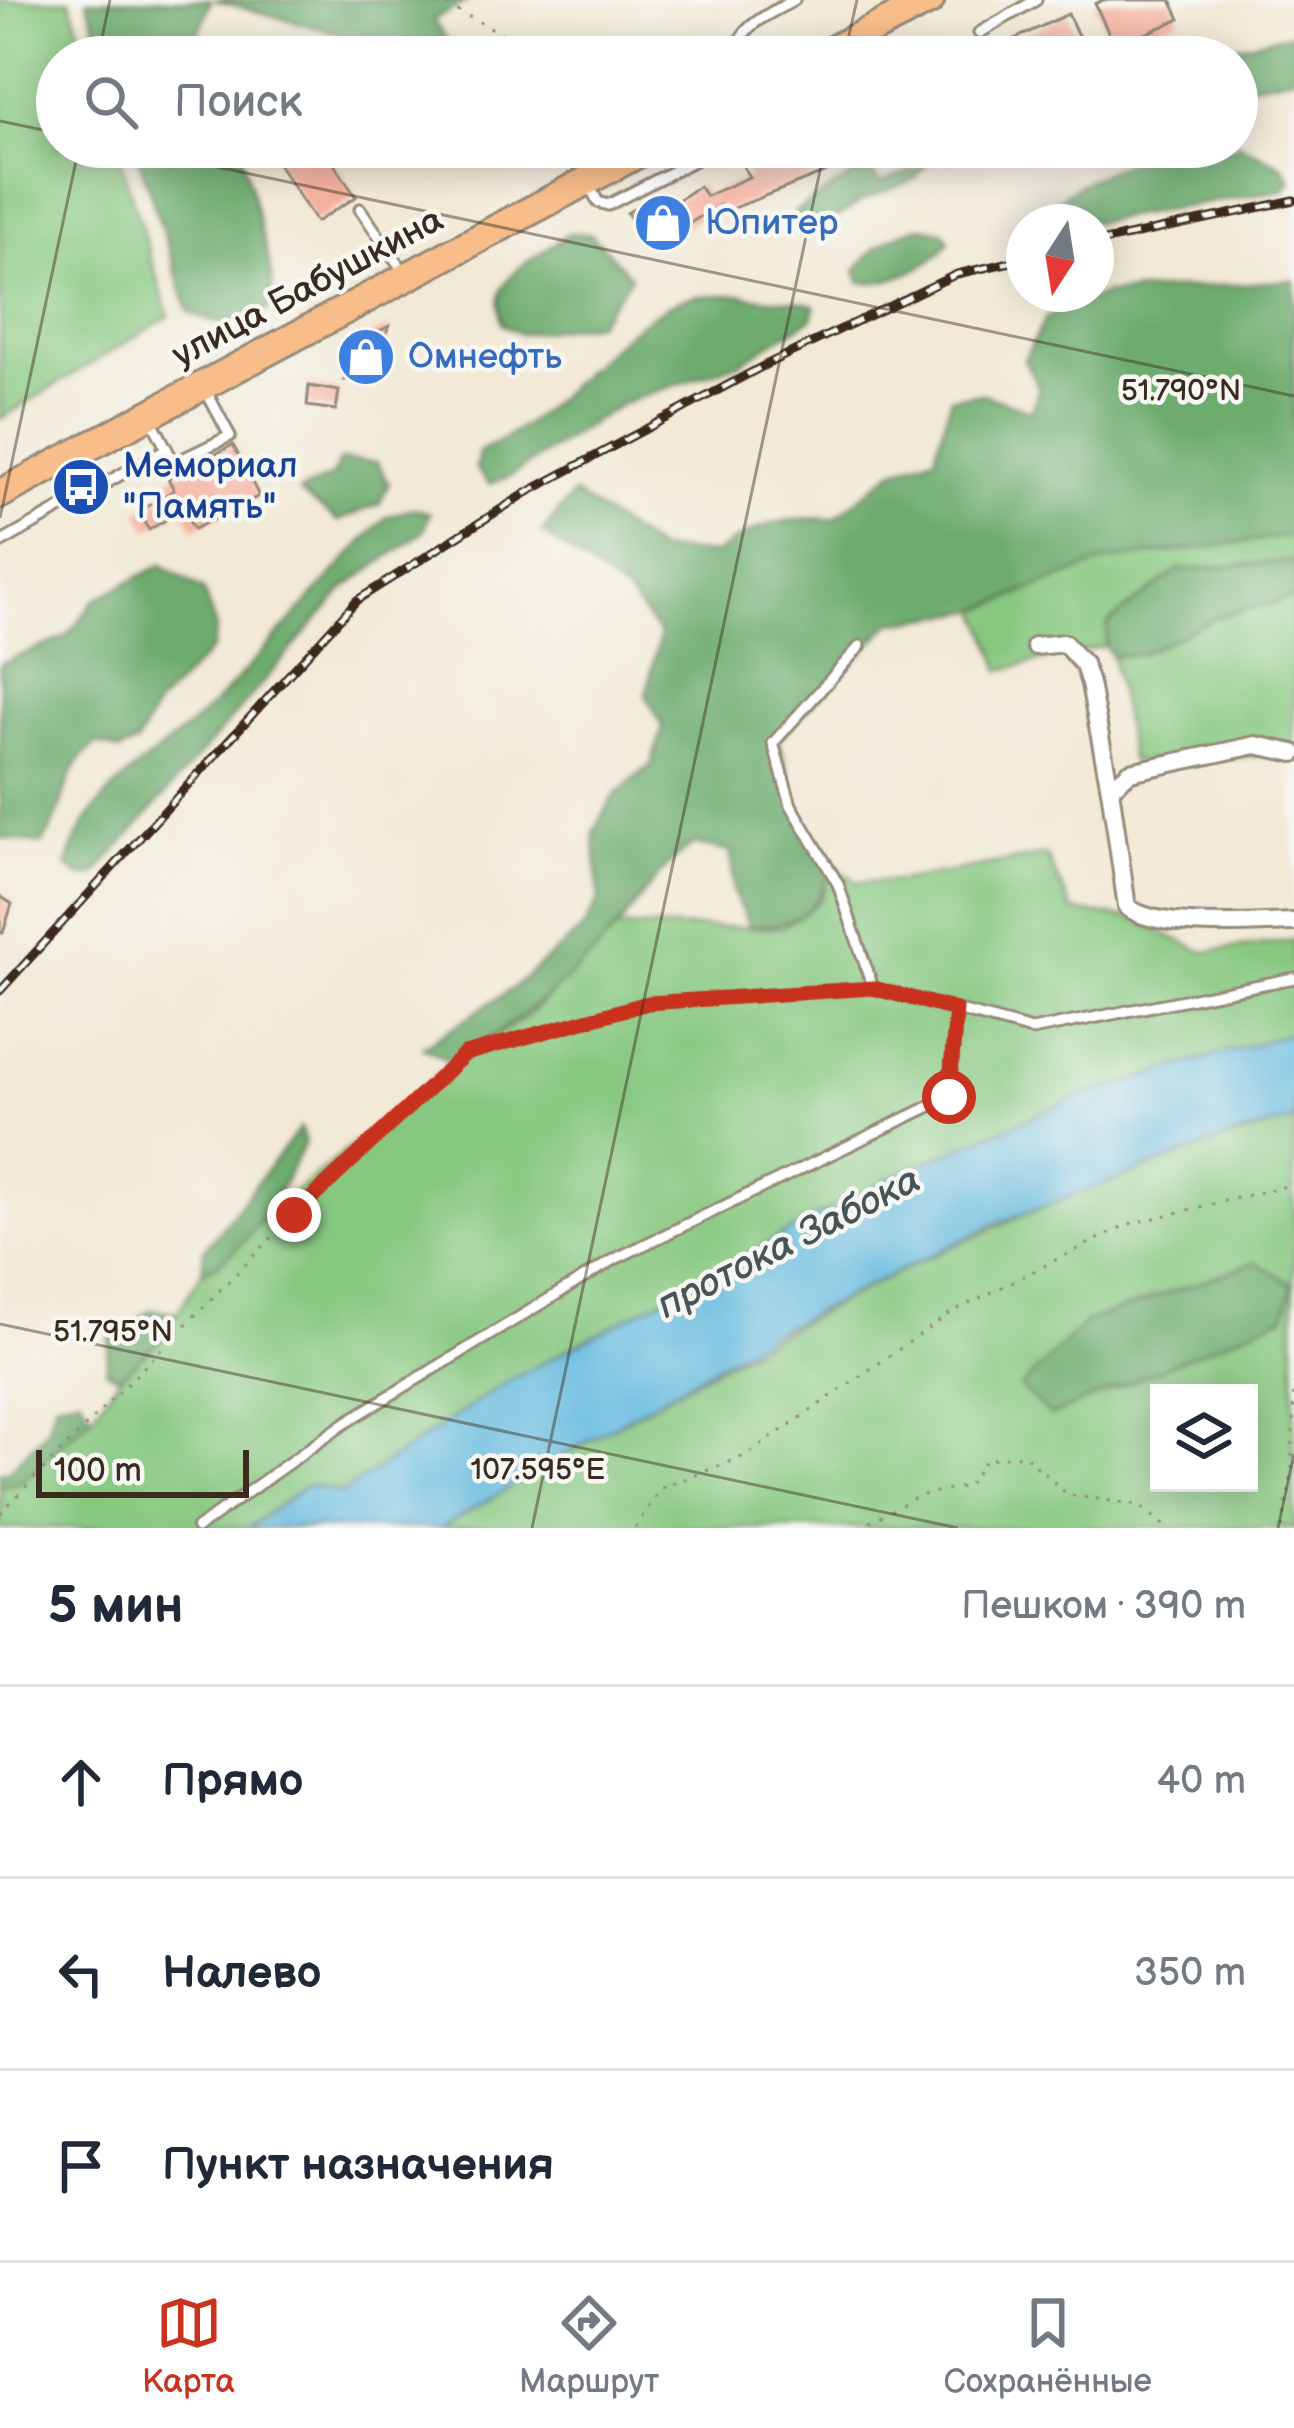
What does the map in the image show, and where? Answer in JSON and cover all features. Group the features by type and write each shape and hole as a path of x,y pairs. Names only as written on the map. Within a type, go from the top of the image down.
{"main road":[{"path":"860,36 930,0"},
{"name":"улица Бабушкина","path":"0,494 610,168"}],"street":[{"path":"1035,646 1064,643 1084,664 1110,789 1127,907 1137,914 1175,920 1294,922"},
{"path":"1110,789 1130,772 1256,745 1294,753"}],"lane":[{"path":"742,36 794,0"},
{"path":"979,33 1036,0"},
{"path":"587,168 598,202 608,205 679,168"},
{"path":"360,208 407,276"},
{"path":"148,414 174,463 230,436 203,385"},
{"path":"0,543 166,449"},
{"path":"860,646 773,743 790,805 838,884 873,988 1032,1030 1294,978"},
{"path":"197,1528 349,1421 615,1259 949,1097 956,1010"}],"path":[{"path":"436,0 503,36"},
{"path":"0,1513 294,1215 465,1054 648,1003 873,988"},
{"path":"635,1528 661,1487 746,1456 954,1310 1126,1225 1294,1184"},
{"path":"1282,1528 1292,1470 1294,1384"},
{"path":"859,1528 918,1496 967,1486 986,1459 1024,1455 1068,1495 1139,1505 1167,1528"}],"green space":[{"path":"0,0 70,0 81,36 36,36 36,168 123,168 169,316 0,419"},
{"path":"87,0 211,0 198,36 99,36"},
{"path":"214,0 469,0 433,20 444,36 342,34"},
{"path":"1294,33 1294,76 1258,83 1258,41"},
{"path":"1258,154 1283,166 1291,180 1283,190 1114,219 1114,204 1053,204 1114,168 1258,168"},
{"path":"142,168 245,168 272,275 272,307 231,324 189,312"},
{"path":"865,168 880,183 924,168 915,179 863,200 809,236 792,230 796,211"},
{"path":"920,227 943,231 949,241 943,250 909,272 883,281 860,282 856,271 869,255 892,238"},
{"path":"569,233 591,234 631,277 596,323 520,334 502,324 499,307 507,281"},
{"path":"1294,280 1294,535 1106,561 978,610 891,623 779,739 804,829 832,864 813,905 794,919 749,926 733,892 731,852 694,844 662,872 581,966 519,1018 452,1063 423,1047 513,988 583,929 599,900 594,831 615,795 651,765 663,727 646,695 660,634 628,595 542,532 574,494 657,550 716,554 772,524 834,519 894,470 935,456 951,397 983,394 1032,411 1039,387 1024,360 1046,318 1061,312 1114,312 1114,293"},
{"path":"742,295 815,306 812,318 739,363 621,404 509,477 489,484 476,469 479,452 533,419 651,316 685,298"},
{"path":"340,460 377,462 389,483 379,504 338,521 299,492 332,476"},
{"path":"413,508 430,513 424,531 345,588 95,875 81,877 67,867 76,840 108,795 214,704 385,518"},
{"path":"1294,535 1294,561 1178,570 1108,623 1105,646 1001,670 979,610 1106,561"},
{"path":"1294,561 1294,598 1217,617 1141,654 1112,656 1105,646 1108,623 1178,570"},
{"path":"162,565 203,590 216,629 212,649 156,706 137,743 120,751 97,743 84,755 42,844 0,838 0,664 68,636 94,600"},
{"path":"1294,598 1294,754 1131,762 1112,656 1141,654 1217,617"},
{"path":"1046,855 1073,911 1132,918 1204,952 1294,940 1294,1032 1079,1097 893,1176 507,1382 342,1493 307,1485 248,1528 0,1528 0,1487 22,1481 92,1416 120,1376 161,1340 202,1272 219,1264 263,1219 452,1063 530,1014 618,928 782,927 821,900 832,864 857,882 899,881"},
{"path":"1294,1120 1294,1528 441,1528 647,1407 854,1295 1067,1197 1179,1155"},
{"path":"300,1128 305,1142 264,1216 237,1248 202,1272 204,1250"},
{"path":"1256,1262 1293,1284 1284,1316 1051,1416 1020,1388 1086,1322"},
{"path":"151,1310 175,1312 161,1340 120,1376 106,1371 110,1337"},
{"path":"80,1397 92,1416 22,1481 0,1487 0,1472 8,1471 47,1430 55,1402"}],"water":[{"name":"протока Забока","path":"1294,1032 1294,1120 1235,1136 995,1224 764,1337 441,1528 248,1528 307,1485 342,1493 507,1382 893,1176 1079,1097"}],"building":[{"path":"1171,0 1180,19 1141,36 1110,36 1095,4"},
{"path":"1068,14 1078,36 1021,36"},
{"path":"281,168 337,168 356,197 316,222"},
{"path":"744,168 836,168 724,212 720,205 650,247 627,213 651,198 660,212 699,186 706,196 749,177"},
{"name":"Омнефть","path":"389,326 371,374 345,380 361,341"},
{"path":"309,386 339,391 336,410 307,406"},
{"path":"233,445 259,496 194,529 183,509 149,530 138,512 174,490 168,478"},
{"path":"0,896 12,904 3,933 0,933"}],"railway":[{"path":"1114,239 1294,200"},
{"path":"0,991 357,600 528,492 767,364 957,274 1006,263"}],"place":[{"name":"Юпитер","path":"663,223"},
{"name":"Омнефть","path":"366,357"},
{"name":"Мемориал \"Память\"","path":"81,487"}],"route":[{"path":"294,1215 465,1054 648,1003 873,988 956,1010 949,1097"}]}
